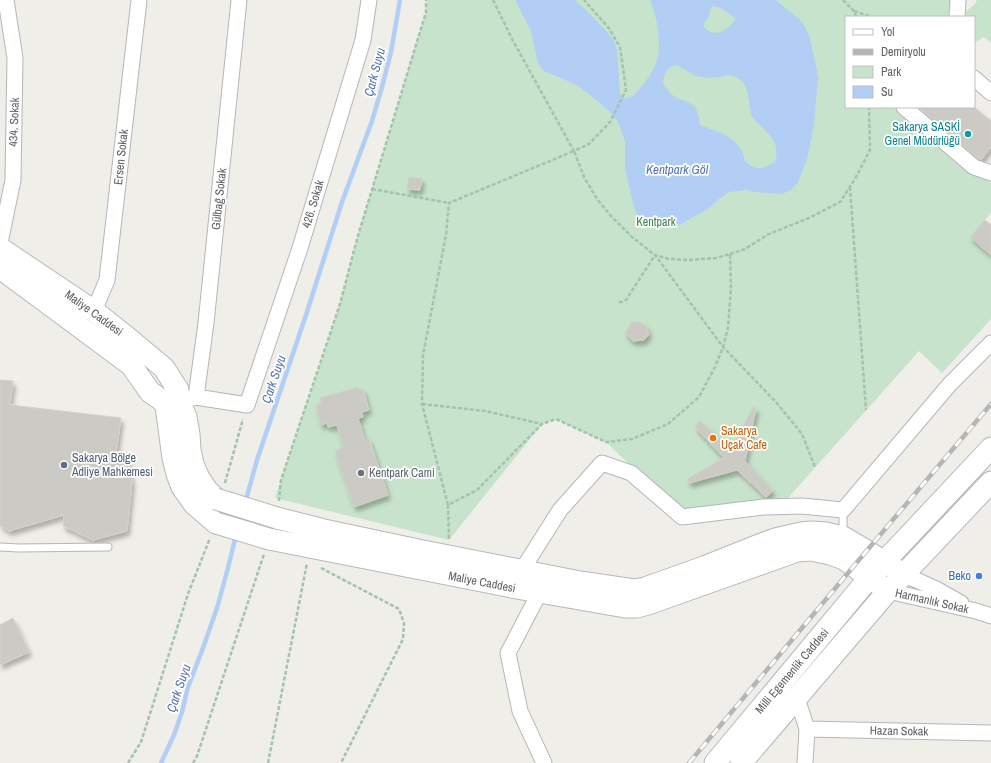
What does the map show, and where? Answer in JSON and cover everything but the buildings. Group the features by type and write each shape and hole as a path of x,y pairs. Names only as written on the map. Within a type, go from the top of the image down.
{"main road":[{"name":"Maliye Caddesi","path":"0,248 94,311 164,368 186,417 190,450 199,478 206,490 220,493 277,518 331,531 522,570 544,584 580,582 634,590 645,588 704,567 759,544 787,536 812,532 826,533 843,537 903,574"},
{"name":"Maliye Caddesi","path":"0,268 131,365 150,392 178,400"},
{"name":"Maliye Caddesi","path":"178,400 173,458 177,474 182,486 194,504 214,528 269,539 544,584 625,607 637,607 648,604 797,551 811,550 844,559 888,591"},
{"path":"884,562 991,448"},
{"path":"903,574 991,482"},
{"name":"Milli Egemenlik Caddesi","path":"715,763 884,562"},
{"name":"Milli Egemenlik Caddesi","path":"741,763 903,574"}],"street":[{"name":"434. Sokak","path":"0,243 13,180 6,151 15,58 6,0"},
{"name":"Ersen Sokak","path":"94,311 106,280 139,0"},
{"name":"Gülbağ Sokak","path":"178,400 206,323 239,0"},
{"name":"426. Sokak","path":"247,405 300,248 362,40 369,0"},
{"path":"957,16 958,0"},
{"path":"975,79 991,93"},
{"path":"905,108 974,167 991,173"},
{"path":"522,570 560,510 602,463 631,474 682,517 774,507 802,506 843,510 950,384 991,343"},
{"path":"178,400 247,405"},
{"name":"Harmanlık Sokak","path":"903,574 936,589 976,611"},
{"path":"544,584 508,653 520,711 544,763"},
{"name":"Harmanlık Sokak","path":"888,591 976,611 991,616"},
{"path":"798,698 807,729 805,763"},
{"name":"Hazan Sokak","path":"807,729 991,733"}],"lane":[{"path":"843,510 843,537"},
{"path":"0,547 108,547"}],"path":[{"path":"281,480 340,304 357,239 426,12 426,0"},
{"path":"493,0 512,39 574,151 584,177 597,199 611,216 632,237 655,255 723,347 776,402 802,434 815,467"},
{"path":"372,189 449,203 589,144 610,122 626,90 620,47 608,27 584,0"},
{"path":"843,0 854,10 869,16"},
{"path":"854,10 856,16"},
{"path":"655,255 669,259 688,260 716,258 730,254 745,249 766,235 809,218 840,202 856,179 870,150 869,108"},
{"path":"850,187 866,410"},
{"path":"449,203 446,235 423,356 422,404 448,505 449,540"},
{"path":"448,505 477,490 542,424 556,419 606,442 632,439 668,424 699,397 715,367 723,347 728,328 731,289 730,254"},
{"path":"619,302 626,300 655,255"},
{"path":"422,404 485,411 542,424"},
{"path":"220,493 247,405"},
{"path":"128,763 141,742 188,594 214,528"},
{"path":"193,763 202,741 269,539"},
{"path":"268,763 307,564 312,565"},
{"path":"317,566 399,609 404,623 403,640 341,763"}],"green space":[{"name":"Kentpark","path":"427,0 958,0 957,16 845,16 845,108 905,108 991,183 991,213 970,237 991,255 991,319 942,373 919,351 780,507 684,517 606,442 556,419 542,424 449,540 275,498 340,304 357,239 426,12"},
{"path":"977,0 991,0 991,43 984,37 975,42 975,16 959,16 974,5"}],"water":[{"name":"Kentpark Göl","path":"515,0 575,0 614,41 617,49 620,93 624,98 627,98 632,97 647,79 658,58 659,43 657,24 650,0 776,0 800,20 805,27 809,35 818,78 814,125 807,159 798,182 791,190 782,194 747,190 729,192 708,209 677,226 666,228 651,225 637,215 634,208 625,168 625,141 618,122 608,110 577,85 544,71 538,64 531,31","holes":["713,6 722,9 735,18 735,20 725,30 717,33 708,31 704,27 704,23 709,17 710,10","675,65 693,75 700,77 716,78 730,75 737,77 743,82 747,90 753,117 776,146 775,162 763,168 751,166 745,161 742,151 733,140 722,133 700,125 696,109 690,103 675,97 663,84 666,72"]}],"waterway":[{"name":"Çark Suyu","path":"245,503 257,460 342,202 372,121 391,52 400,0"},
{"name":"Çark Suyu","path":"161,763 174,735 182,712 188,687 217,608 236,535"}],"railway":[{"path":"689,763 991,404"}],"place":[{"name":"Sakarya SASKİ Genel Müdürlüğü","path":"968,134"},
{"name":"Sakarya Uçak Cafe","path":"713,438"},
{"name":"Sakarya Bölge Adliye Mahkemesi","path":"64,465"},
{"name":"Kentpark Cami","path":"361,473"},
{"name":"Beko","path":"979,576"}]}
